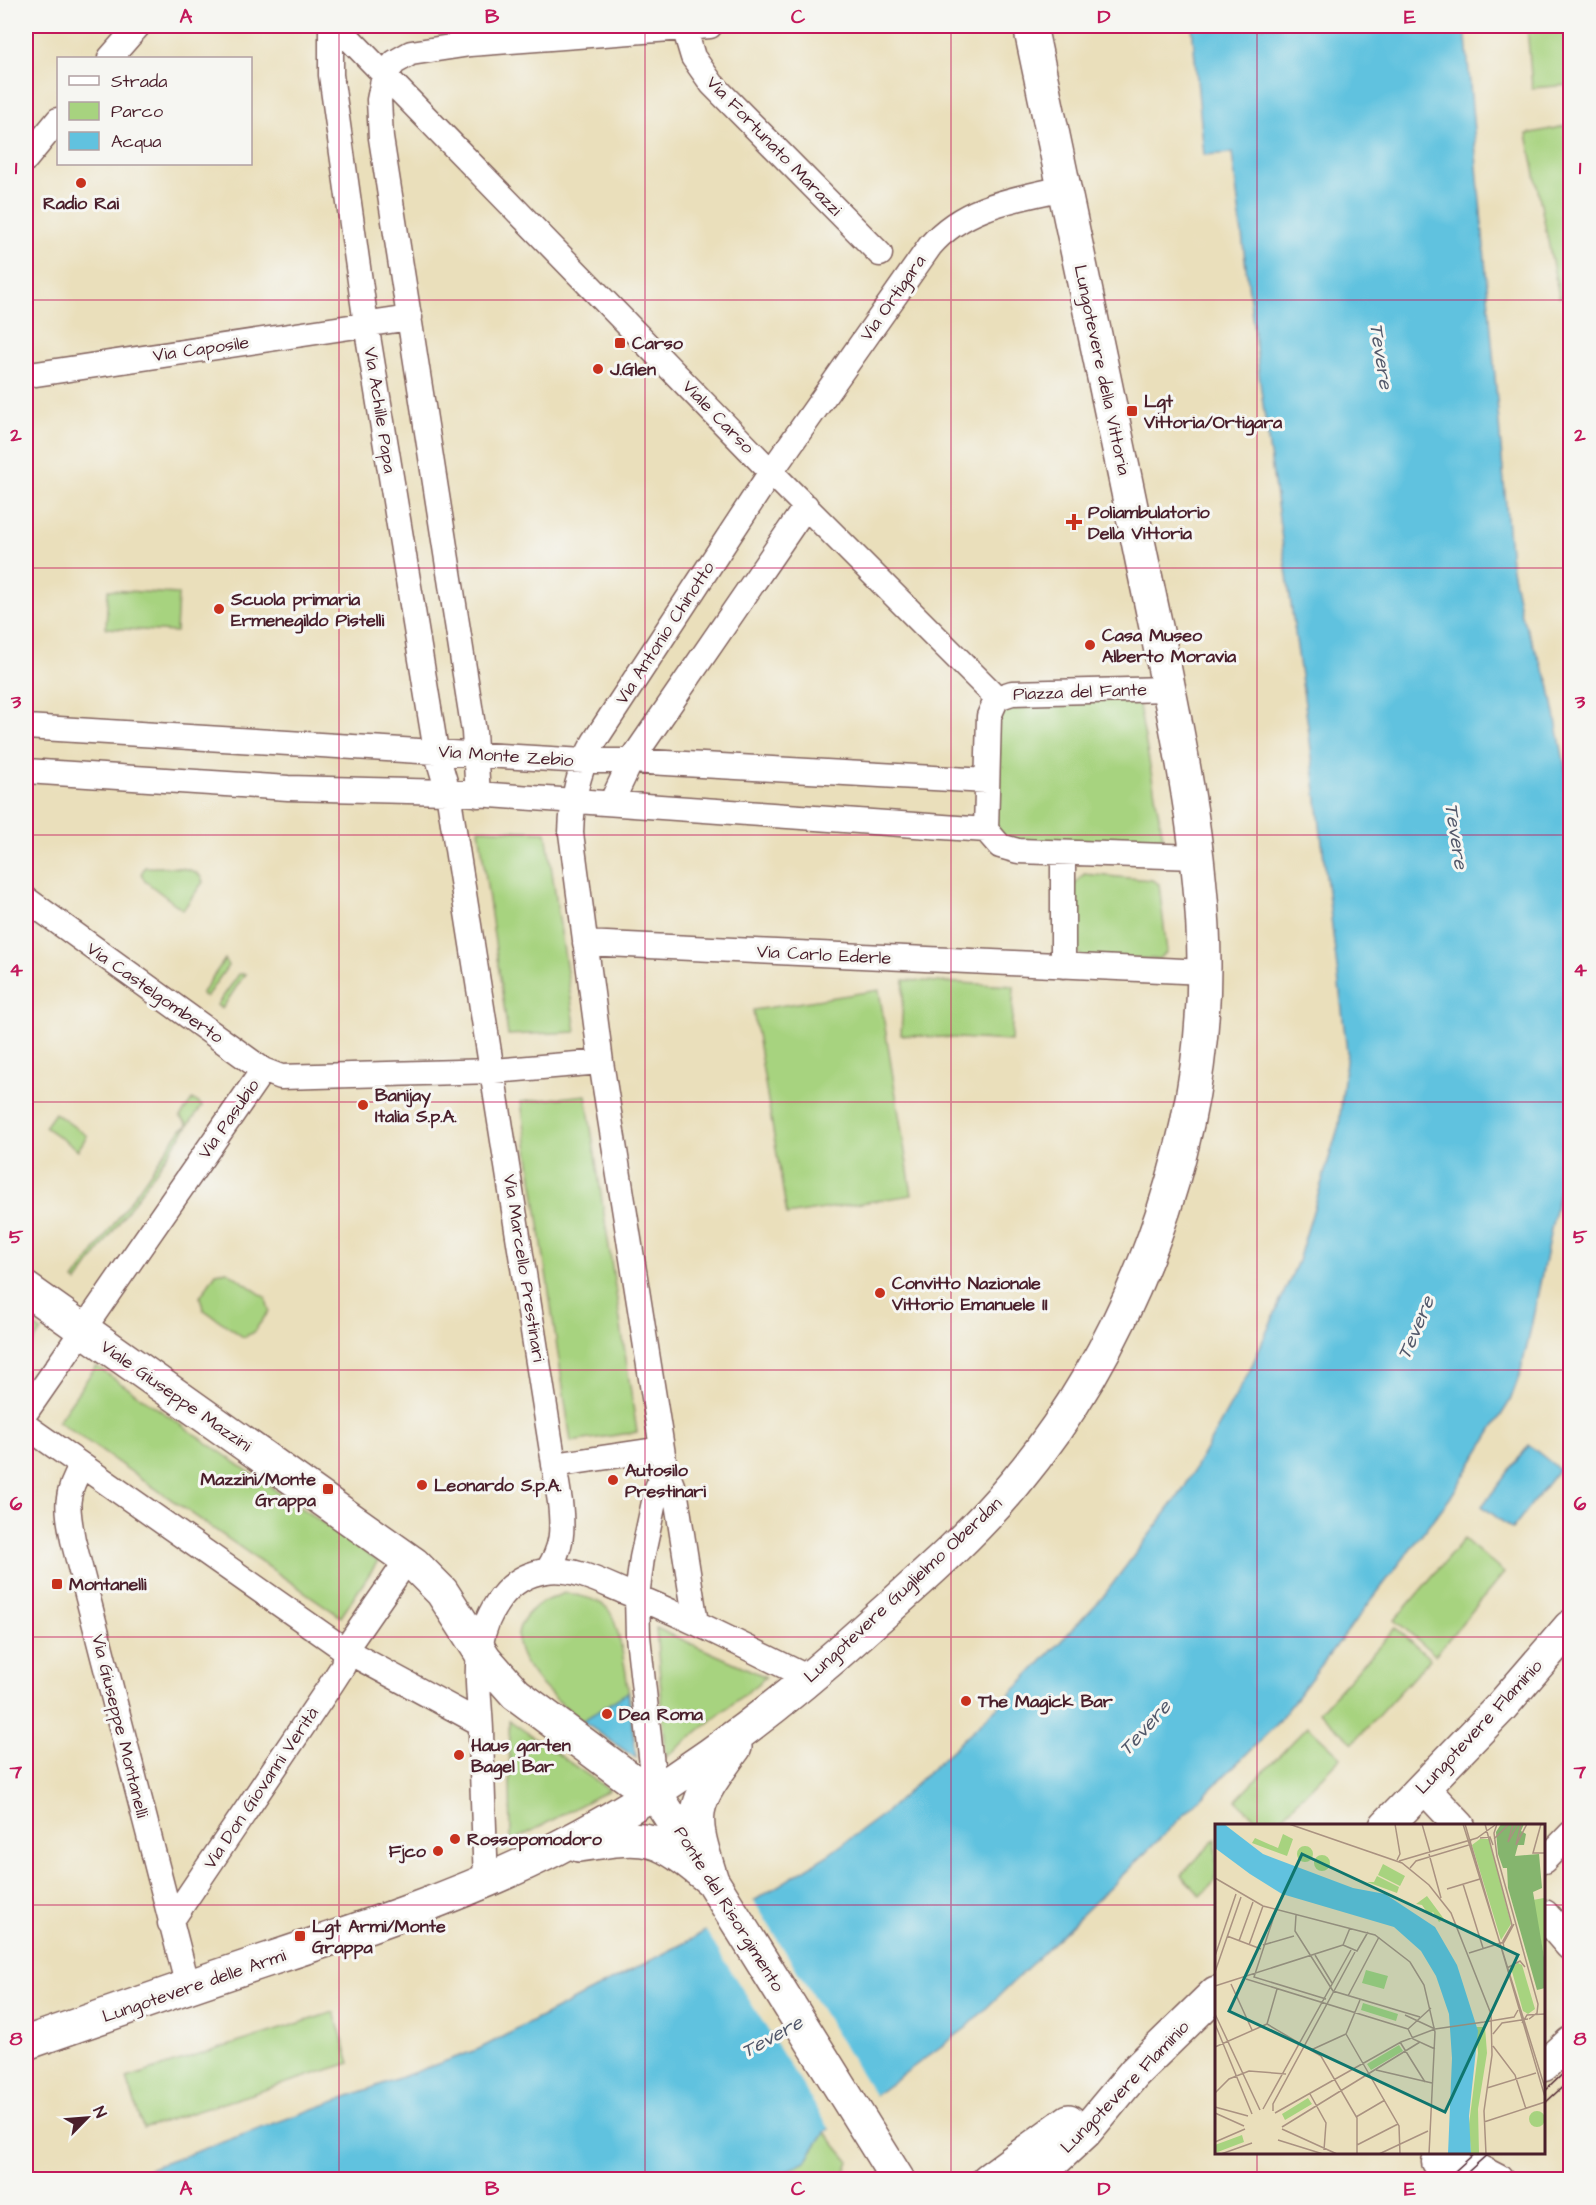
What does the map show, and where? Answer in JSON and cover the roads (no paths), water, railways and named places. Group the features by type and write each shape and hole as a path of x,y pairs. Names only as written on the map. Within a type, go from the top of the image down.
{"main road":[{"name":"Lungotevere della Vittoria","path":"1030,26 1168,689 1197,857"},
{"name":"Lungotevere Guglielmo Oberdan","path":"655,1793 752,1724 810,1679 972,1531 1019,1479 1071,1407 1114,1330 1170,1193 1196,1070 1204,972 1197,857"},
{"name":"Viale Giuseppe Mazzini","path":"26,1289 408,1559 442,1592 479,1649 504,1681 529,1706 629,1778 655,1793"},
{"name":"Lungotevere Flaminio","path":"1388,1824 1501,1707 1570,1627"},
{"path":"712,1881 697,1832 697,1809 709,1783 752,1724"},
{"name":"Lungotevere delle Armi","path":"26,2043 364,1927 486,1880 556,1848 655,1793"},
{"name":"Ponte del Risorgimento","path":"655,1793 898,2180"},
{"path":"556,1848 620,1839 647,1839 668,1846 712,1881"},
{"name":"Lungotevere Flaminio","path":"1033,2180 1091,2126 1135,2072 1215,1994"},
{"path":"988,2180 1135,2072"}],"street":[{"path":"111,57 138,26"},
{"name":"Via Achille Papa","path":"332,26 331,75 366,324 436,751 448,792"},
{"name":"Viale Carso","path":"337,26 771,472 997,698"},
{"path":"478,795 476,754 380,123 379,100 384,75 402,57 423,50 641,28 710,26"},
{"name":"Via Fortunato Marazzi","path":"684,27 693,57 712,84 880,254"},
{"path":"26,159 57,121"},
{"name":"Via Ortigara","path":"771,472 936,238 958,221 984,208 1064,188"},
{"name":"Via Caposile","path":"29,375 410,318"},
{"name":"Via Antonio Chinotto","path":"572,801 584,761 771,472"},
{"path":"611,803 631,761 806,506"},
{"name":"Piazza del Fante","path":"986,830 990,717 997,698 1012,693 1168,689"},
{"name":"Via Monte Zebio","path":"26,727 584,761 631,761 987,781"},
{"path":"26,771 288,788 448,792 986,830 993,840 1006,848 1063,853 1197,857"},
{"name":"Via Marcello Prestinari","path":"448,792 494,1071 554,1465 562,1540 559,1551 547,1571"},
{"path":"572,801 571,833 601,1062 663,1458 674,1490 696,1623"},
{"path":"1063,853 1063,966 1204,972"},
{"name":"Via Castelgomberto","path":"26,899 37,915 263,1070"},
{"name":"Via Carlo Ederle","path":"585,943 1063,966"},
{"path":"494,1071 601,1062"},
{"name":"Via Pasubio","path":"26,1412 263,1070 288,1079 494,1071"},
{"path":"26,1426 345,1650 480,1723"},
{"path":"554,1465 663,1458"},
{"path":"655,1793 638,1636 637,1596 642,1558 663,1458"},
{"name":"Via Giuseppe Montanelli","path":"82,1466 72,1483 67,1500 72,1532 188,1988"},
{"name":"Via Don Giovanni Verità","path":"170,1923 332,1683 343,1666 345,1650 408,1559"},
{"path":"486,1880 479,1649 488,1617 497,1601 520,1581 547,1571 563,1571 587,1577 637,1596 810,1679"},
{"path":"1424,1788 1458,1824"},
{"path":"1545,1860 1570,1834"},
{"path":"1545,1916 1570,1945"},
{"path":"1545,2065 1570,2042"},
{"path":"1434,2165 1473,2167 1498,2180"}],"water":[{"name":"Tevere","path":"1192,26 1465,26 1511,564 1521,615 1549,683 1570,793 1570,1137 1529,1337 1520,1374 1510,1401 1450,1498 1273,1728 966,2028 825,2132 805,2162 769,2180 118,2180 479,2049 692,1939 828,1855 886,1812 1004,1701 1102,1598 1183,1490 1249,1372 1298,1261 1339,1125 1347,1052 1309,733 1261,390 1232,153 1204,155"},
{"path":"1529,1445 1559,1469 1512,1529 1482,1506"},
{"path":"628,1692 636,1758 582,1721"}],"tram line":[{"path":"1545,2091 1570,2067"},
{"path":"1545,2103 1570,2080"},
{"path":"1445,2180 1474,2154"},
{"path":"1459,2180 1488,2154"}],"place":[{"name":"Radio Rai","path":"81,183"},
{"name":"Carso","path":"620,343"},
{"name":"J.Glen","path":"598,369"},
{"name":"Lgt Vittoria/Ortigara","path":"1132,411"},
{"name":"Poliambulatorio Della Vittoria","path":"1074,522"},
{"name":"Scuola primaria Ermenegildo Pistelli","path":"219,609"},
{"name":"Casa Museo Alberto Moravia","path":"1090,645"},
{"name":"Banijay Italia S.p.A.","path":"363,1105"},
{"name":"Convitto Nazionale Vittorio Emanuele II","path":"880,1293"},
{"name":"Autosilo Prestinari","path":"613,1480"},
{"name":"Leonardo S.p.A.","path":"422,1485"},
{"name":"Mazzini/Monte Grappa","path":"328,1489"},
{"name":"Montanelli","path":"57,1584"},
{"name":"The Magick Bar","path":"966,1701"},
{"name":"Dea Roma","path":"607,1714"},
{"name":"Haus garten Bagel Bar","path":"459,1755"},
{"name":"Rossopomodoro","path":"455,1839"},
{"name":"Fjco","path":"438,1851"},
{"name":"Lgt Armi/Monte Grappa","path":"300,1936"}]}
